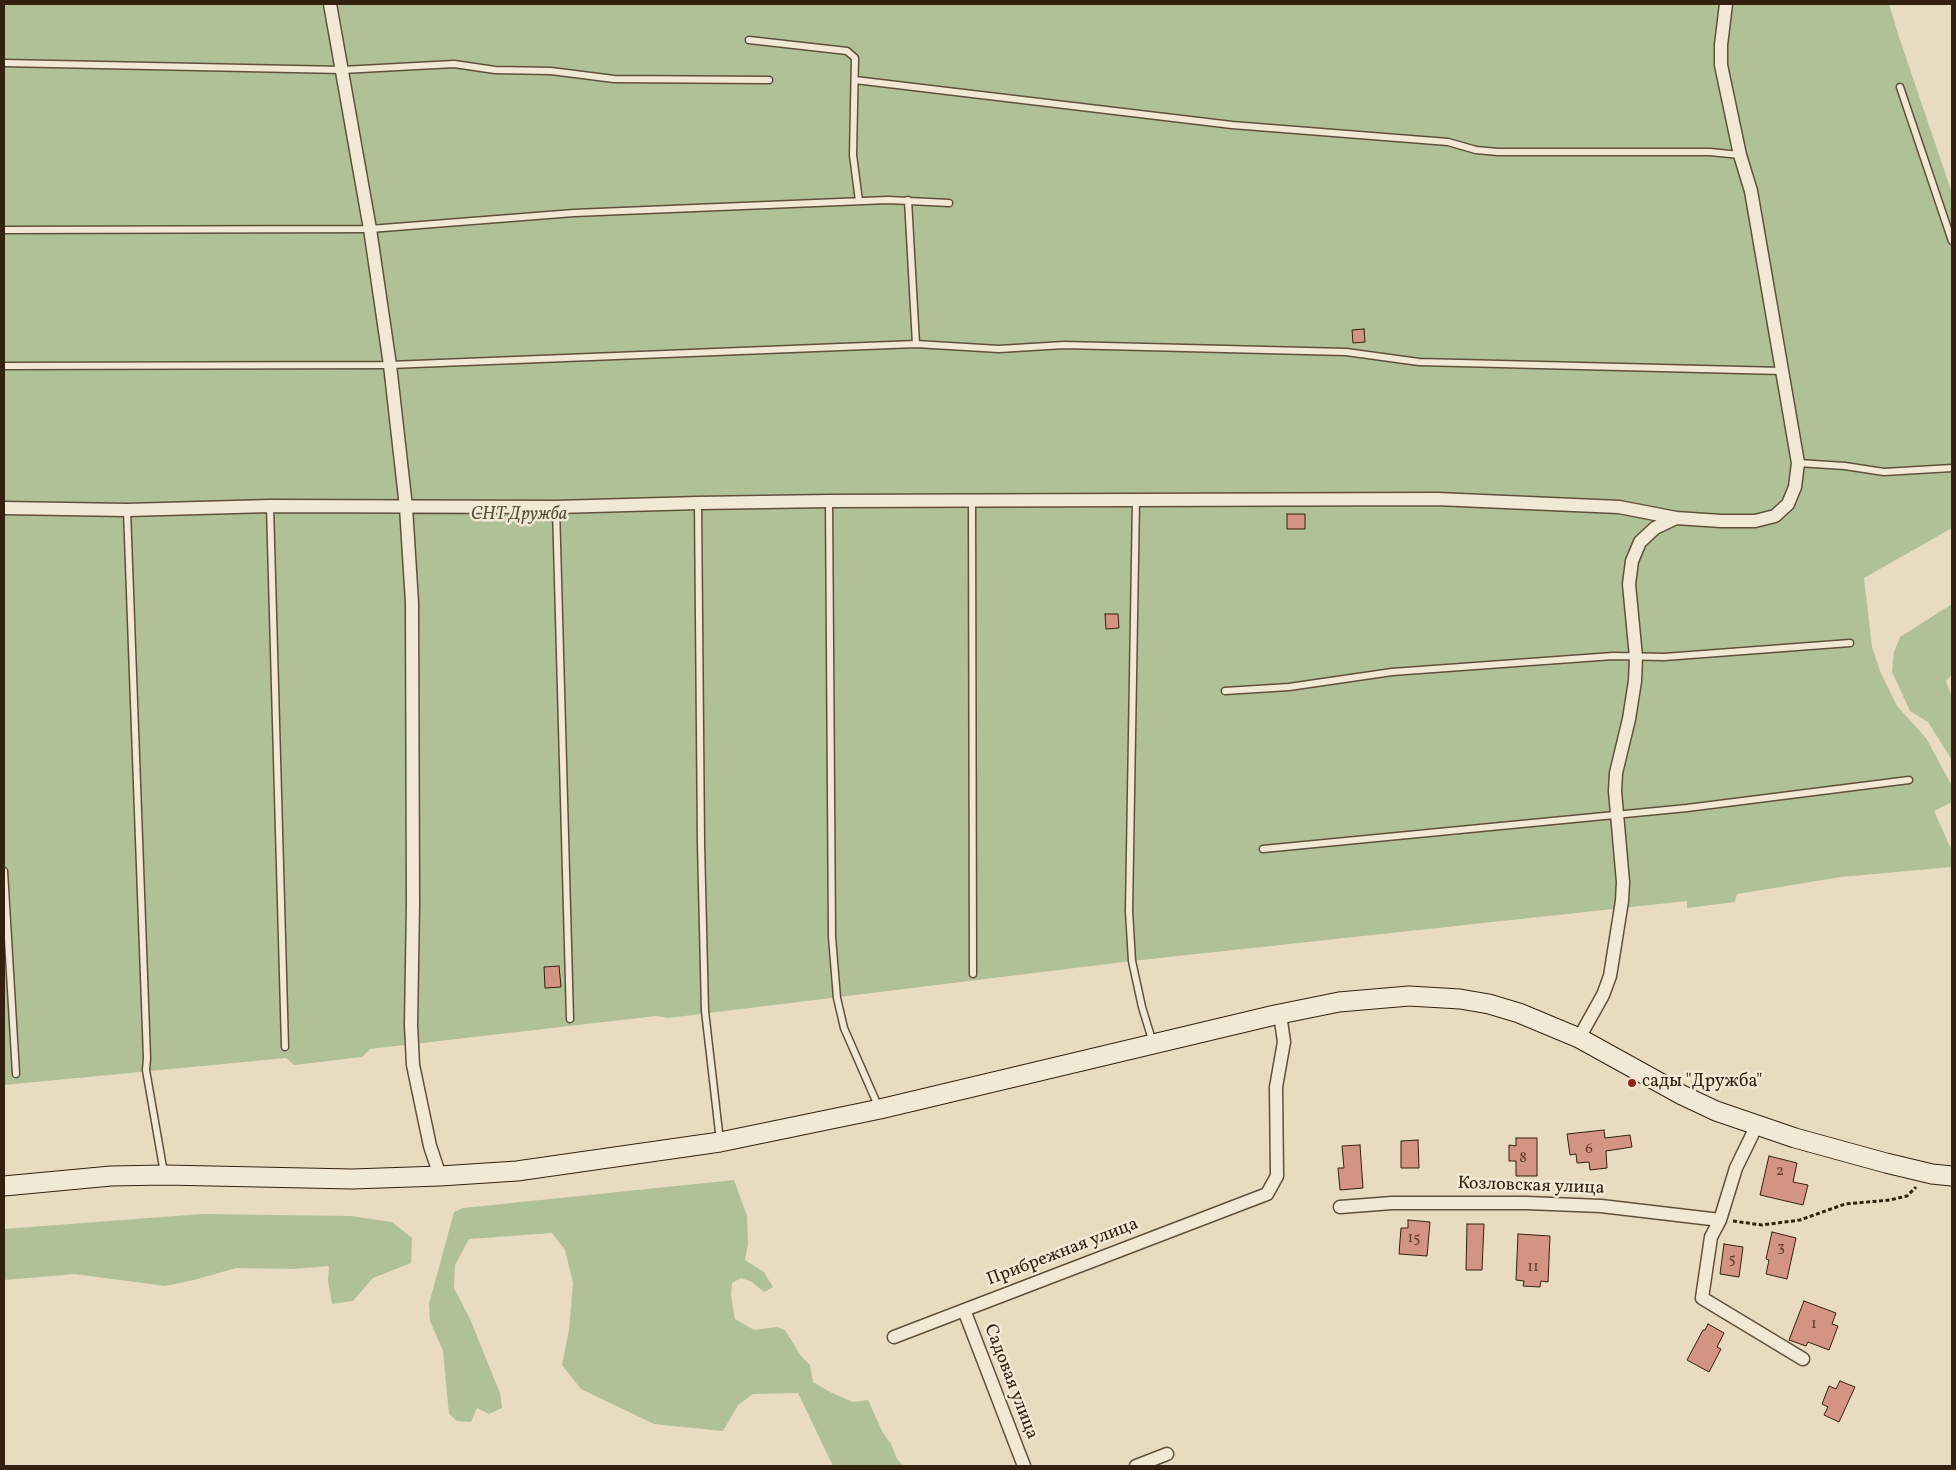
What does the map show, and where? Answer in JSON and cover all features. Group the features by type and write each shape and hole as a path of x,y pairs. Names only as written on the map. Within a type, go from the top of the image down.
{"main road":[{"path":"4,1186 111,1176 165,1175 352,1179 517,1171 720,1142 880,1109 1280,1014 1339,1002 1378,998 1436,997 1460,998 1519,1013 1579,1038 1682,1095 1716,1111 1886,1163 1932,1174 1952,1176"}],"street":[{"path":"330,4 370,229 390,365 406,507 412,603 413,904 411,1025 413,1065 430,1146 440,1176"},
{"path":"4,508 127,510 270,506 556,508 829,501 1437,499 1619,507 1676,518 1721,521 1755,521 1775,516 1788,504 1796,487 1798,463 1751,191 1740,155 1721,65 1721,45 1726,4"},
{"path":"1579,1038 1603,995 1610,976 1622,901 1623,882 1615,791 1616,773 1629,718 1635,681 1636,657 1629,584 1632,561 1640,542 1655,528 1676,518"},
{"name":"Прибрежная улица","path":"894,1337 1266,1194 1277,1176 1276,1087 1284,1042 1280,1014"},
{"path":"1757,1125 1736,1168 1720,1220 1711,1237 1702,1298 1803,1360"},
{"name":"Козловская улица","path":"1340,1207 1392,1203 1527,1203 1601,1206 1720,1220"},
{"name":"Садовая улица","path":"964,1310 1024,1466"},
{"path":"1136,1466 1167,1454"}],"lane":[{"path":"750,40 847,51 855,58 856,80 852,126 853,155 859,201"},
{"path":"4,63 342,70 454,64 495,70 551,70 614,79 769,80"},
{"path":"856,80 1232,125 1448,142 1476,150 1498,152 1710,152 1740,155"},
{"path":"1900,87 1952,241"},
{"path":"4,230 370,229 574,212 859,201 908,200 950,203"},
{"path":"908,200 916,344"},
{"path":"4,366 390,365 916,344 999,349 1064,346 1346,352 1419,362 1782,371"},
{"path":"1798,463 1845,466 1884,472 1952,468"},
{"path":"1136,500 1130,911 1132,961 1142,1007 1153,1044"},
{"path":"829,501 832,938 837,998 844,1028 880,1109"},
{"path":"972,501 973,974"},
{"path":"698,503 701,844 705,1011 720,1142"},
{"path":"270,506 285,1047"},
{"path":"556,508 570,1020"},
{"path":"127,510 146,1070 165,1175"},
{"path":"1225,691 1289,687 1392,672 1613,656 1664,657 1850,643"},
{"path":"1263,849 1687,808 1909,780"},
{"path":"4,871 16,1074"}],"path":[{"path":"1720,1220 1762,1225 1800,1220 1845,1204 1890,1200 1907,1196 1932,1174"}],"green space":[{"name":"СНТ Дружба","path":"4,4 1889,4 1952,193 1952,528 1864,578 1872,647 1880,671 1897,706 1926,738 1952,786 1952,802 1934,811 1952,851 1952,867 1841,877 1737,894 1735,902 1687,908 1687,901 1132,961 668,1018 656,1016 370,1049 362,1057 294,1065 286,1058 4,1085"},
{"path":"1952,604 1952,674 1946,681 1952,698 1952,760 1928,722 1910,711 1892,672 1894,652 1900,637"},
{"path":"734,1180 747,1216 748,1244 745,1260 764,1272 773,1287 764,1292 752,1282 741,1278 732,1283 731,1295 735,1319 754,1330 777,1327 785,1330 801,1356 810,1365 813,1382 853,1402 868,1400 883,1433 891,1444 897,1459 903,1466 833,1466 798,1393 753,1394 738,1405 723,1431 654,1424 581,1389 562,1365 569,1330 573,1283 565,1250 552,1233 469,1239 455,1265 454,1288 470,1319 500,1393 502,1408 489,1414 477,1408 471,1422 457,1421 449,1414 443,1351 430,1321 429,1304 454,1212 463,1208"},
{"path":"202,1214 351,1216 392,1222 412,1238 411,1263 373,1278 353,1301 332,1304 328,1280 329,1266 293,1269 236,1268 165,1286 75,1274 4,1280 4,1229"}],"building":[{"path":"1364,329 1365,342 1353,343 1352,330"},
{"path":"1287,514 1305,514 1305,529 1287,529"},
{"path":"1105,614 1118,614 1119,628 1106,629"},
{"path":"559,966 561,987 545,988 544,967"},
{"path":"1604,1130 1605,1138 1630,1135 1632,1147 1606,1151 1607,1168 1590,1170 1589,1162 1577,1163 1576,1154 1570,1155 1567,1134"},
{"path":"1516,1138 1537,1138 1537,1176 1516,1176 1516,1161 1509,1161 1509,1145 1516,1146"},
{"path":"1418,1140 1419,1168 1401,1168 1401,1141"},
{"path":"1360,1145 1363,1188 1340,1190 1338,1168 1344,1168 1342,1146"},
{"path":"1769,1156 1797,1163 1793,1182 1808,1185 1803,1205 1760,1195"},
{"path":"1408,1220 1430,1222 1427,1256 1399,1254 1401,1228 1408,1228"},
{"path":"1467,1224 1484,1224 1482,1270 1466,1270"},
{"path":"1772,1232 1796,1238 1787,1279 1766,1274 1769,1260 1766,1259"},
{"path":"1518,1234 1550,1236 1548,1282 1541,1281 1540,1287 1523,1286 1524,1281 1516,1280"},
{"path":"1724,1244 1743,1247 1739,1277 1720,1274"},
{"path":"1804,1301 1836,1313 1832,1324 1838,1326 1829,1350 1808,1342 1806,1346 1789,1340"},
{"path":"1708,1324 1724,1333 1717,1347 1721,1349 1709,1372 1687,1360"},
{"path":"1840,1381 1855,1387 1839,1422 1824,1415 1828,1407 1822,1404 1829,1386 1836,1389"}],"place":[{"name":"сады \"Дружба\"","path":"1632,1083"}]}
